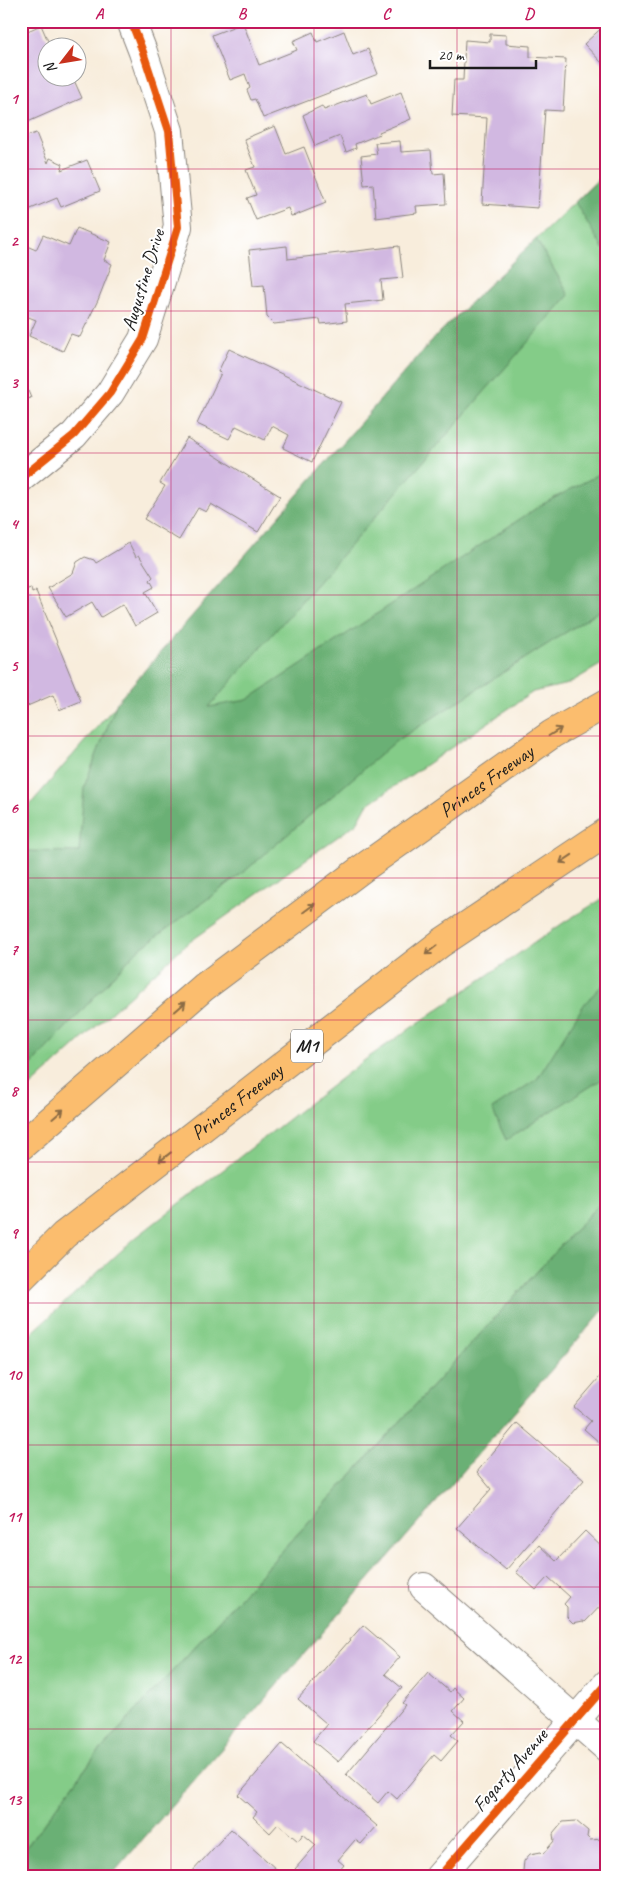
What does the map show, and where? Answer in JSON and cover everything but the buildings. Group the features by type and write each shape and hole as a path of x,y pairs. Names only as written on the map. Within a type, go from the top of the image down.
{"highway":[{"name":"Princes Freeway","path":"21,1146 204,987 362,868 544,739 607,703"},
{"name":"Princes Freeway","path":"21,1278 64,1235 440,943 607,832"}],"street":[{"name":"Augustine Drive","path":"21,478 74,435 110,393 143,339 178,227 169,131 131,21"},
{"path":"424,1587 607,1748"},
{"name":"Fogarty Avenue","path":"439,1877 607,1684"}],"green space":[{"path":"607,171 607,661 568,684 533,692 367,805 357,823 184,946 21,1095 21,815 435,337"},
{"path":"607,171 607,245 603,249 575,202"},
{"path":"536,239 569,295 209,707 247,700 541,505 607,470 607,606 395,742 244,872 137,951 21,1076 21,856 27,851 79,852 84,787 117,702 435,337"},
{"path":"607,896 607,1195 95,1756 21,1854 21,1343 134,1239 366,1059 566,921"},
{"path":"607,980 607,1076 506,1140 492,1109 537,1079 585,1003"},
{"path":"607,1195 607,1306 110,1877 21,1877 21,1854 95,1756"}],"cycle path":[{"path":"21,478 74,435 110,393 143,339 178,227 169,131 131,21"},
{"path":"439,1877 607,1684"}]}
